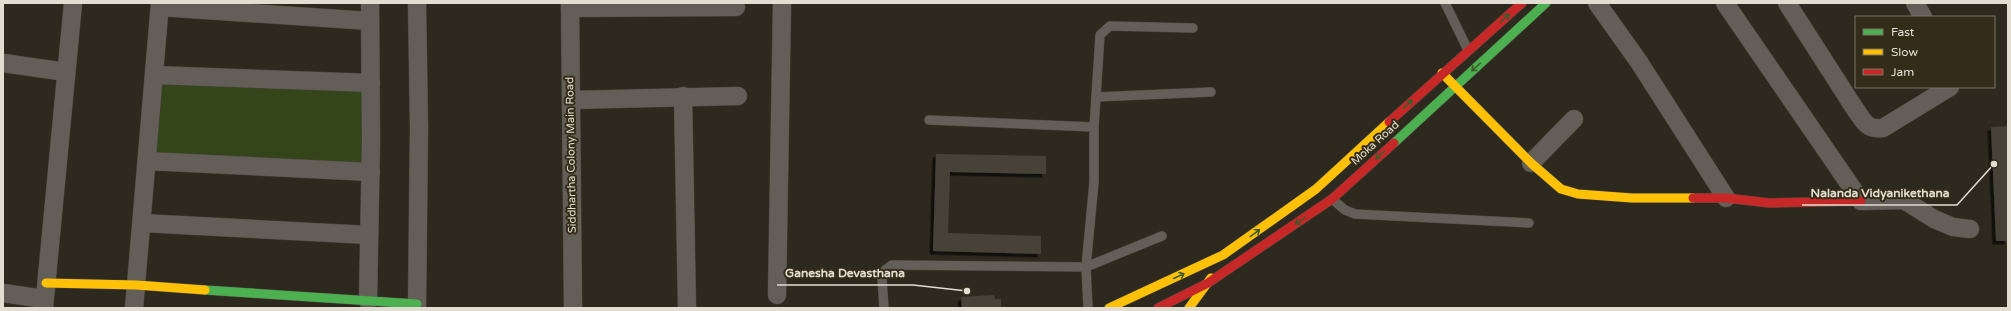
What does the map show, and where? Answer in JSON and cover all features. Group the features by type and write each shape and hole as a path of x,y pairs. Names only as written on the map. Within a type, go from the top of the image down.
{"main road":[{"name":"Moka Road","path":"1223,256 1316,189 1442,73 1522,3"},
{"name":"Moka Road","path":"1208,283 1332,199 1546,3"},
{"path":"1442,73 1531,163 1561,189 1578,194 1632,198 1726,198 1770,203 1862,201"},
{"path":"1189,308 1208,283 1223,256"},
{"path":"1109,308 1223,256"},
{"path":"1158,308 1208,283"},
{"path":"45,296 136,285 368,301 417,306"}],"street":[{"path":"3,293 45,296 73,3"},
{"path":"368,301 371,172 370,3"},
{"path":"417,3 419,127 417,306"},
{"path":"777,295 782,3"},
{"path":"1597,3 1638,62 1726,198"},
{"path":"1725,3 1862,201 1904,200 1934,219 1953,227 1970,229"},
{"path":"1788,3 1855,109 1866,124 1874,129 1883,128 1948,88"},
{"path":"1915,3 1922,16"},
{"path":"134,308 160,5 370,21"},
{"path":"570,6 736,7"},
{"name":"Siddhartha Colony Main Road","path":"570,6 573,308"},
{"path":"3,63 66,72"},
{"path":"154,75 371,83"},
{"path":"571,100 683,96 738,96"},
{"path":"683,96 687,308"},
{"path":"1531,163 1574,119"},
{"path":"147,161 371,172"},
{"path":"142,223 369,235"}],"lane":[{"path":"1445,3 1468,50"},
{"path":"1088,308 1086,267 1094,182 1094,128 1100,35 1110,26 1193,28"},
{"path":"1096,97 1211,92"},
{"path":"929,120 1094,128"},
{"path":"1332,199 1345,210 1355,214 1529,223"},
{"path":"884,308 882,279 884,270 892,265 1086,267 1162,236"}],"green space":[{"path":"154,78 367,86 367,168 151,161"}],"building":[{"path":"2008,126 2008,241 1996,241 1991,127"},
{"path":"936,154 1046,156 1046,174 950,172 948,233 1041,236 1041,254 933,251"},
{"path":"994,295 995,299 1001,299 1001,308 962,308 961,297"}],"traffic: fast":[{"path":"1394,143 1546,3"},
{"path":"205,290 417,304"}],"traffic: slow":[{"path":"1442,73 1531,163 1561,189 1578,194 1632,198 1693,198"},
{"path":"1109,308 1223,255 1316,189 1389,122"},
{"path":"1189,308 1211,278"},
{"path":"46,283 136,285 205,290"}],"traffic: jam":[{"path":"1389,122 1522,3"},
{"path":"1158,308 1208,283 1332,199 1394,143"},
{"path":"1693,198 1726,198 1770,203 1861,201"}],"place":[{"name":"Nalanda Vidyanikethana","path":"1994,164"},
{"name":"Ganesha Devasthana","path":"967,291"}]}
